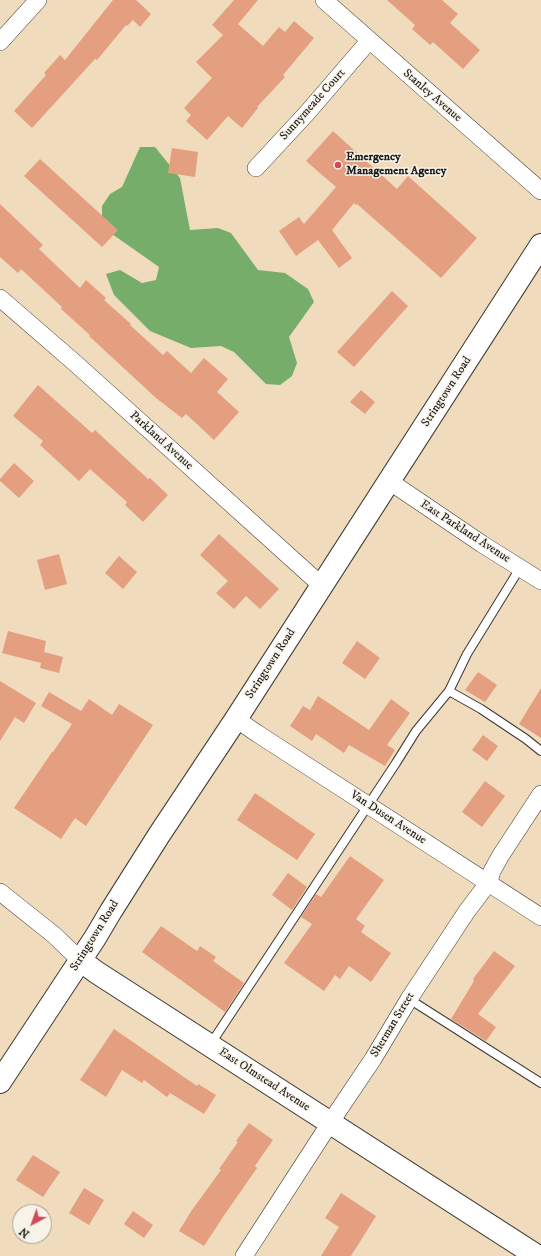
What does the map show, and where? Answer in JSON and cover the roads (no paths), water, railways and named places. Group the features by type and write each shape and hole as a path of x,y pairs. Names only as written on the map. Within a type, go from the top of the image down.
{"main road":[{"name":"Stringtown Road","path":"0,1082 95,938 110,911 236,719 541,246"},
{"name":"East Olmstead Avenue","path":"80,960 96,972 537,1256"}],"street":[{"path":"0,42 38,0"},
{"name":"Stanley Avenue","path":"324,0 541,191"},
{"name":"Sunnymeade Court","path":"256,168 307,113 369,41"},
{"name":"Parkland Avenue","path":"0,298 75,363 321,585"},
{"name":"East Parkland Avenue","path":"389,482 541,581"},
{"name":"Van Dusen Avenue","path":"236,719 541,916"},
{"name":"Sherman Street","path":"244,1256 373,1059 409,999 467,911 489,882 492,871 501,854 541,794"},
{"name":"East Olmstead Avenue","path":"0,892 54,935 80,960"}],"lane":[{"path":"210,1045 416,732 449,691 467,654 520,568"},
{"path":"449,691 481,709 526,739 541,752"},
{"path":"409,999 541,1083"}],"place":[{"name":"Emergency Management Agency","path":"338,165"}]}
